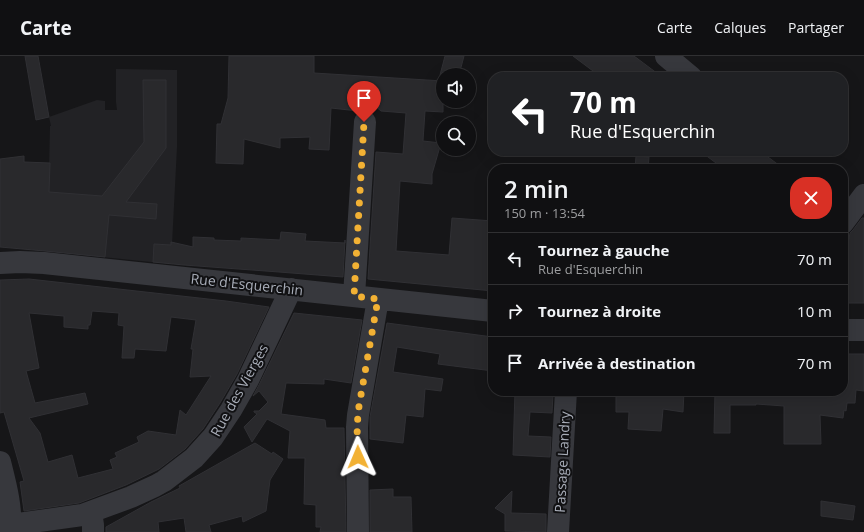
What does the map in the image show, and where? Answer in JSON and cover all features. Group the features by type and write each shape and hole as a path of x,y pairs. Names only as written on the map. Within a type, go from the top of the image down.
{"street":[{"path":"666,56 685,72"},
{"path":"354,296 364,122"},
{"path":"848,216 864,195"},
{"name":"Rue d'Esquerchin","path":"0,263 44,263 488,310"},
{"name":"Rue des Vierges","path":"10,528 82,515 92,522 131,497 164,481 184,466 204,447 221,426 248,380 291,289"},
{"path":"358,532 357,426 359,406 378,299"},
{"path":"848,330 864,330"},
{"name":"Passage Landry","path":"558,532 566,396"},
{"path":"0,462 9,500 10,528"}],"shaded area":[{"path":"116,69 177,70 177,147 171,264 33,250 35,231 49,170 51,126 49,117 97,100 105,101 105,110 117,110"}],"building":[{"path":"25,56 38,56 49,117 36,120"},
{"path":"229,56 314,56 314,73 436,81 436,108 443,108 443,112 425,111 423,141 436,142 436,156 437,156 432,174 432,184 400,181 396,251 449,255 452,218 488,221 488,291 368,279 376,152 403,154 406,113 381,111 375,106 364,105 358,111 331,108 329,150 309,149 310,137 280,138 280,148 244,139 243,164 216,163 217,124 221,124 228,98"},
{"path":"445,56 464,56 461,68 442,68"},
{"path":"573,56 634,56 655,72 594,72"},
{"path":"143,80 166,80 166,148 126,202 157,204 156,219 109,215 105,257 0,247 0,159 24,156 24,162 50,163 49,192 102,196 144,142"},
{"path":"636,156 649,157 648,164 635,164"},
{"path":"707,156 767,156 777,164 717,164"},
{"path":"862,218 864,218 864,303 848,303 848,244 850,233"},
{"path":"281,232 306,234 305,241 345,243 343,277 153,262 154,244 171,245 171,242 193,247 193,237 214,238 214,240 241,241 241,238 280,240"},
{"path":"29,279 269,307 237,374 220,403 203,429 185,449 159,469 126,485 79,503 24,511 20,482 24,481 4,412 0,413 0,280","holes":["92,311 119,313 118,325 124,326 122,358 134,358 135,349 166,351 171,317 196,320 191,349 193,349 190,377 211,376 186,415 180,410 176,435 148,431 137,437 139,442 115,453 117,457 110,460 113,469 78,478 72,455 48,462 40,433 29,418 88,404 85,393 35,403 26,371 39,368 29,313 64,316 64,327 88,329"]},
{"path":"294,313 362,320 351,383 324,379 324,384 286,383 281,414 325,420 326,428 344,428 346,532 320,532 321,527 316,527 316,505 304,504 305,458 288,458 290,431 267,419 252,442 244,427 257,414 254,411 259,411 268,402 259,391 253,396"},
{"path":"387,323 488,336 488,370 438,364 440,354 397,347 393,372 443,379 441,391 425,389 423,417 406,415 403,443 370,439 370,417"},
{"path":"848,354 864,354 864,391 856,390 855,403 847,403 843,418 820,415 821,444 784,444 784,406 756,404 730,405 730,433 714,433 715,396 848,396"},
{"path":"515,396 553,396 552,413 530,412 528,436 551,437 550,457 513,455"},
{"path":"616,396 684,396 683,412 663,409 661,431 628,429 629,412 616,412"},
{"path":"255,443 283,459 270,480 266,511 243,522 242,516 209,525 211,532 186,532 184,518 158,522 159,532 106,532 106,527 180,488 179,486"},
{"path":"393,489 393,497 411,497 412,532 370,532 370,490"},
{"path":"512,491 511,513 546,514 546,532 505,531 505,514 495,508"},
{"path":"821,501 855,506 853,520 821,516"}],"route":[{"path":"358,457 357,426 359,406 378,299 354,296 364,122"}]}
